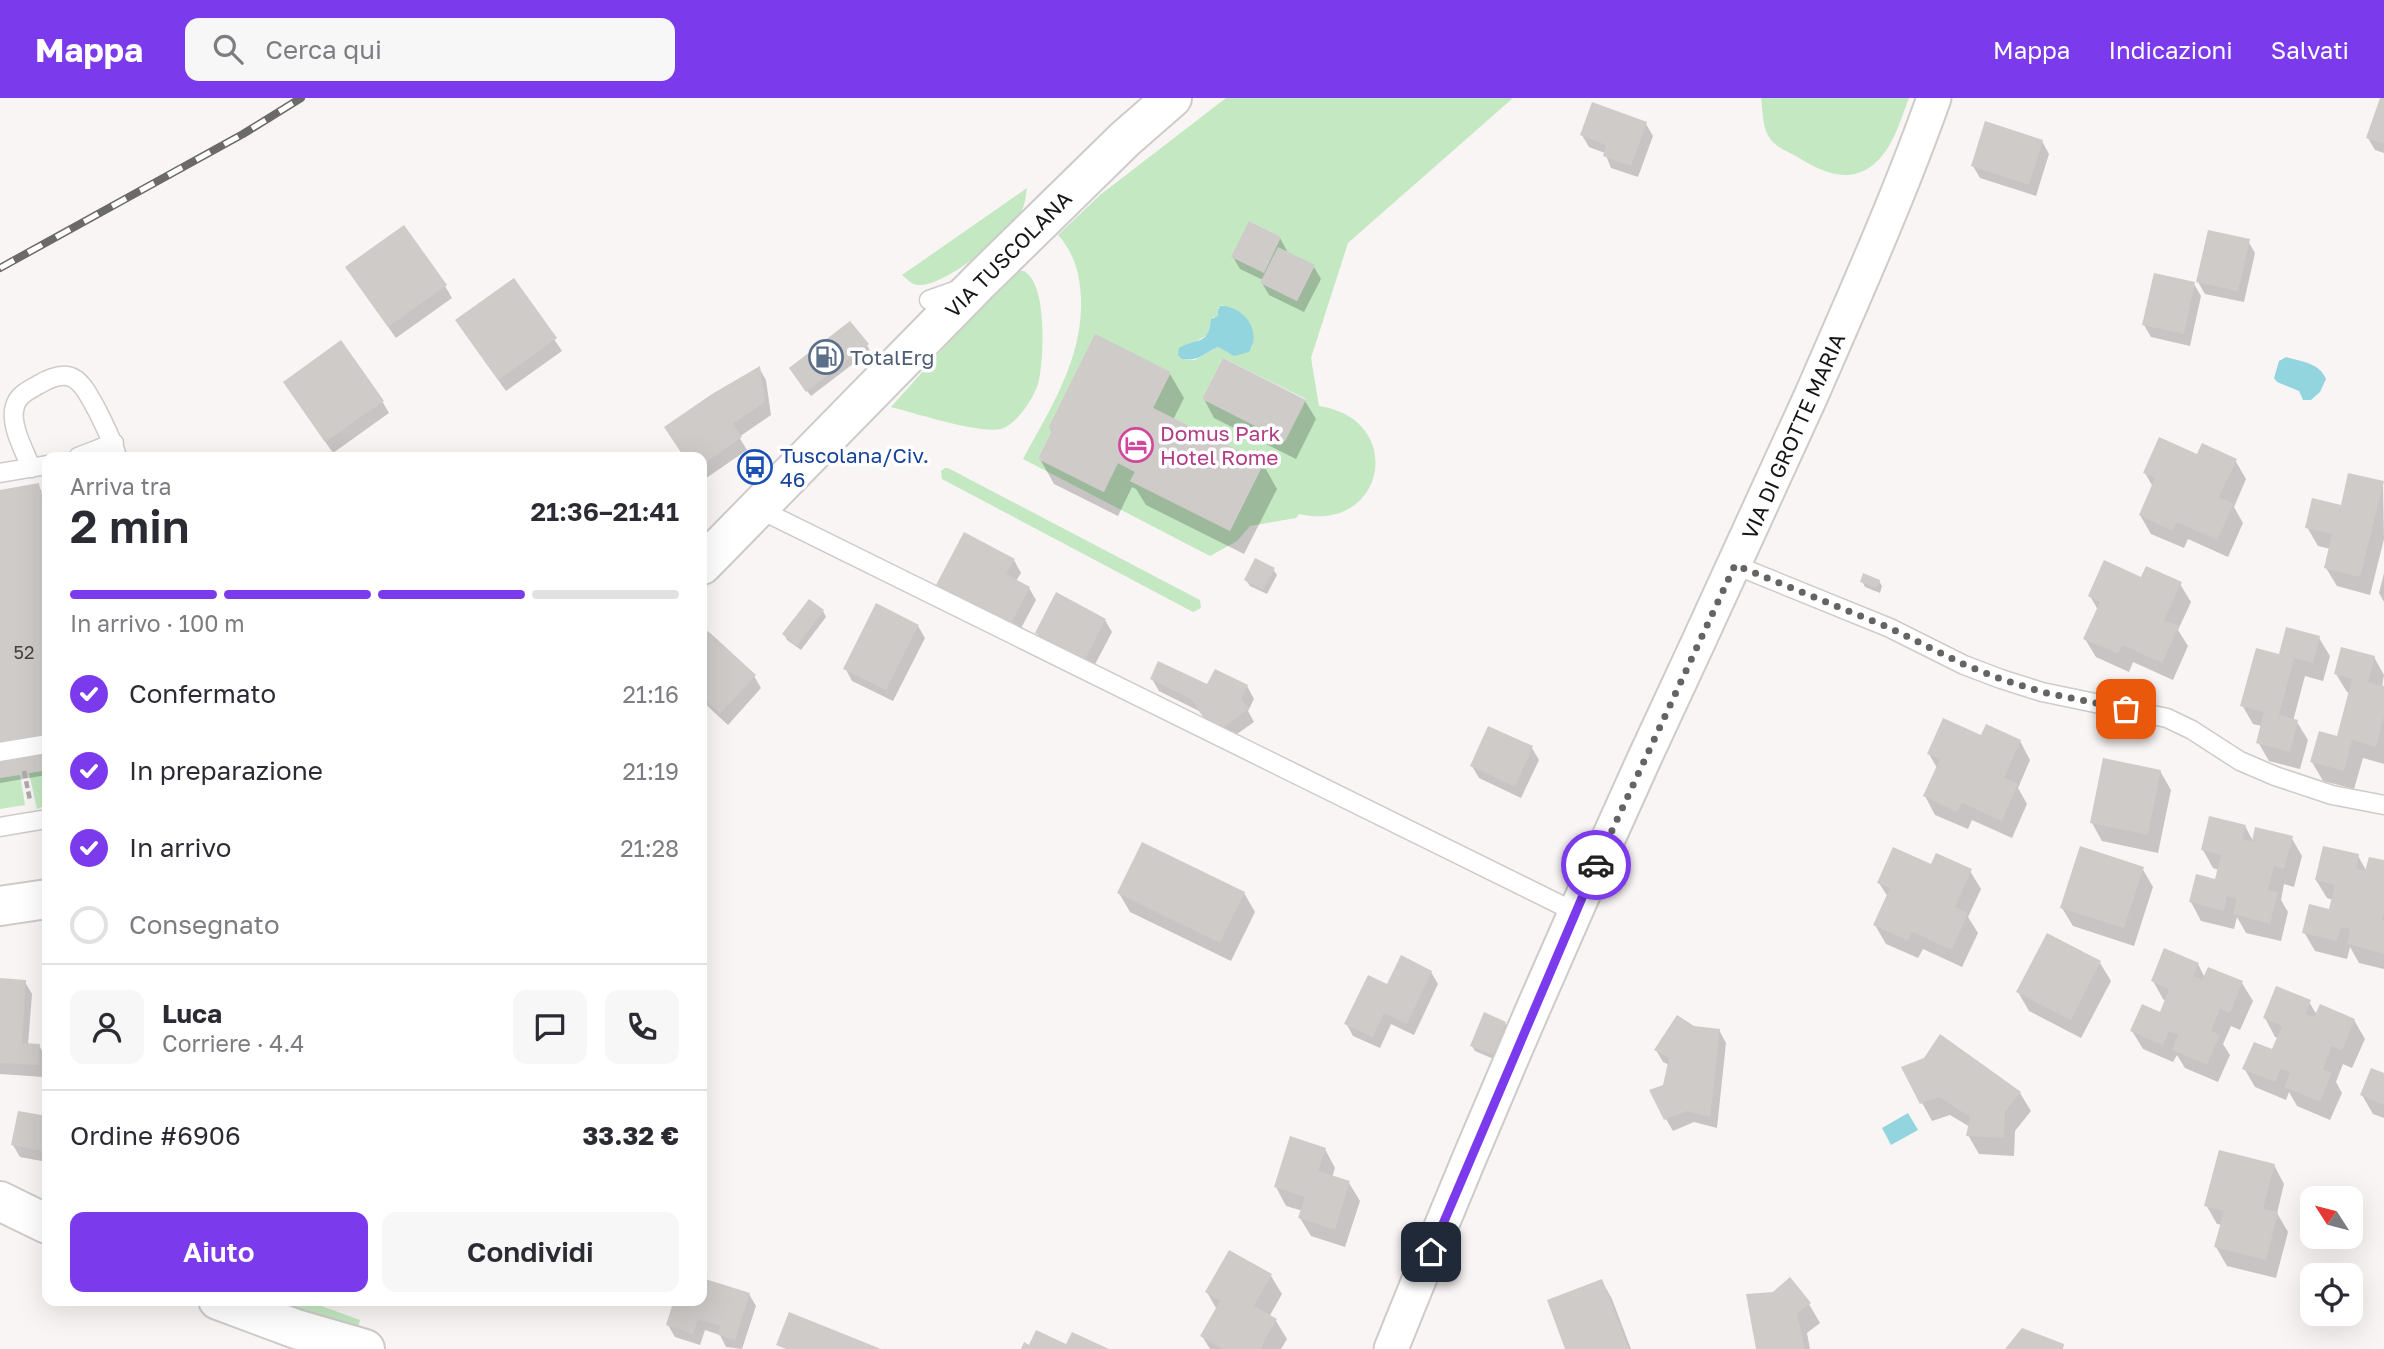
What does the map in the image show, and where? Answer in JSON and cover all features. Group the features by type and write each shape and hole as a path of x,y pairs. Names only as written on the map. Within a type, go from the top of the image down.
{"main road":[{"name":"VIA TUSCOLANA","path":"707,559 766,492 1125,139 1172,98"},
{"path":"0,906 42,900"},
{"path":"0,1201 42,1222"},
{"path":"250,1306 276,1311 365,1349"}],"street":[{"name":"VIA DI GROTTE MARIA","path":"1391,1349 1575,912 1869,266 1934,98"}],"lane":[{"path":"929,300 979,282"},
{"path":"0,473 39,467 14,420 14,407 19,397 54,376 71,376 83,384 115,450"},
{"path":"766,492 1575,912"},
{"path":"1735,565 1890,628 1992,676 2042,692 2167,718 2192,730 2240,761 2275,776 2332,795 2384,806"},
{"path":"0,751 42,745"},
{"path":"0,827 42,820"}],"path":[{"path":"25,774 31,807"}],"green space":[{"path":"1226,98 1513,98 1348,243 1311,358 1319,406 1347,415 1365,431 1374,451 1375,472 1367,492 1351,507 1328,516 1299,514 1296,518 1250,526 1237,541 1210,556 1023,459 1063,383 1077,342 1081,299 1078,273 1069,250 1058,235 1100,195","holes":["1249,221 1281,237 1264,273","1315,265 1297,301 1260,283","1222,305 1253,338 1252,348 1229,353 1218,347 1195,360 1184,360 1192,344 1207,335 1213,317 1218,317 1218,308","1095,335 1171,372 1153,408 1263,463 1230,531 1130,481 1135,472 1118,463 1103,492 1038,459 1052,430 1048,428","1223,358 1306,399 1285,441 1202,399"]},
{"path":"1761,98 1909,98 1895,134 1880,158 1863,171 1843,175 1813,166 1773,142 1764,125"},
{"path":"1027,188 1023,208 1015,220 992,244 962,267 947,276 921,285 913,284 902,275"},
{"path":"1018,271 1024,271 1032,279 1037,291 1041,306 1043,342 1038,384 1018,417 1001,429 978,429 891,407 994,292"},
{"path":"945,468 1200,600 1201,608 1193,612 942,479 941,471"},
{"path":"42,771 42,807 37,809 29,773"},
{"path":"20,775 25,805 0,809 0,778"},
{"path":"290,1306 322,1306 360,1320 357,1332 292,1310"}],"water":[{"path":"1220,306 1236,310 1248,321 1254,336 1249,352 1234,356 1218,347 1197,358 1182,359 1178,355 1179,348 1204,338 1210,328 1211,319 1218,316"},
{"path":"2286,357 2319,369 2326,379 2320,392 2311,400 2303,400 2299,391 2277,382 2274,378 2279,361"},
{"path":"1908,1113 1918,1130 1891,1145 1882,1128"}],"building":[{"path":"2380,98 2384,98 2384,144 2366,138"},
{"path":"1592,102 1647,122 1631,166 1603,156 1606,145 1580,135"},
{"path":"1985,121 2043,140 2029,185 1971,166"},
{"path":"1249,221 1281,237 1264,273 1231,257"},
{"path":"404,225 447,285 388,327 345,267"},
{"path":"2208,230 2250,239 2238,291 2196,282"},
{"path":"1278,247 1315,265 1297,301 1260,283"},
{"path":"2154,273 2195,282 2184,334 2142,325"},
{"path":"514,278 557,338 498,380 455,320"},
{"path":"850,321 869,344 806,392 789,368"},
{"name":"Domus Park Hotel Rome","path":"1095,334 1171,372 1153,408 1264,463 1230,531 1130,481 1135,472 1118,463 1104,492 1038,459 1052,430 1048,428"},
{"path":"341,340 384,401 325,442 283,382"},
{"path":"1223,358 1306,400 1285,441 1202,399"},
{"path":"760,366 765,402 733,424 742,437 707,462 707,452 681,452 664,427 712,394"},
{"path":"2159,437 2197,454 2202,443 2237,459 2219,497 2234,504 2217,540 2177,522 2173,531 2139,515 2155,478 2143,473"},
{"path":"2348,473 2384,481 2360,577 2324,568 2332,534 2305,528 2312,498 2341,505"},
{"path":"39,483 42,502 42,771 0,778 0,490"},
{"path":"964,532 1015,559 1006,574 1030,587 1010,625 936,585"},
{"path":"1255,558 1275,568 1263,590 1244,580"},
{"path":"2104,560 2141,577 2146,566 2182,582 2164,620 2179,626 2162,663 2122,645 2118,654 2083,639 2100,602 2088,596"},
{"path":"1863,573 1880,580 1877,588 1860,582"},
{"path":"1056,592 1106,619 1085,659 1035,633"},
{"path":"809,599 824,610 797,646 782,634"},
{"path":"876,603 919,625 886,690 843,669"},
{"path":"2286,627 2320,636 2313,663 2294,658 2279,715 2298,720 2290,752 2256,743 2264,712 2240,706 2256,648 2279,654"},
{"path":"707,632 756,675 720,714 707,702"},
{"path":"2341,647 2375,656 2368,682 2384,686 2384,716 2376,747 2352,740 2344,771 2310,762 2319,731 2337,736 2352,679 2334,674"},
{"path":"1158,661 1207,684 1215,669 1248,685 1241,699 1249,709 1215,733 1191,699 1150,679"},
{"path":"1943,718 1981,735 1986,724 2021,740 2004,778 2018,784 2002,821 1962,803 1957,812 1923,796 1940,759 1927,754"},
{"path":"1488,726 1533,746 1515,787 1470,766"},
{"path":"2103,758 2161,770 2148,835 2090,823"},
{"path":"2209,816 2246,825 2242,839 2252,841 2255,827 2293,836 2284,869 2274,866 2268,890 2278,892 2270,924 2233,914 2237,899 2227,896 2224,911 2189,902 2196,874 2215,879 2221,855 2201,850"},
{"path":"1142,842 1245,892 1220,943 1117,893"},
{"path":"2080,846 2144,867 2124,928 2060,908"},
{"path":"2323,846 2359,854 2356,868 2365,871 2369,857 2384,860 2384,954 2347,944 2350,929 2341,927 2337,941 2302,933 2309,904 2329,909 2335,885 2315,880"},
{"path":"1893,847 1931,864 1936,853 1972,869 1955,907 1968,913 1952,950 1912,932 1908,941 1873,925 1890,888 1877,883"},
{"path":"2047,933 2101,961 2071,1020 2016,992"},
{"path":"2164,948 2199,963 2193,976 2202,980 2208,967 2243,981 2230,1013 2220,1009 2211,1031 2220,1035 2207,1065 2172,1050 2178,1035 2169,1031 2163,1045 2130,1031 2142,1004 2160,1012 2169,989 2151,981"},
{"path":"1401,955 1432,971 1407,1024 1384,1013 1373,1037 1344,1024 1368,975 1387,984"},
{"path":"0,978 26,980 22,1043 40,1044 38,1065 0,1063"},
{"path":"2276,986 2311,1000 2305,1014 2314,1017 2320,1004 2355,1019 2342,1051 2332,1046 2323,1069 2332,1073 2320,1102 2284,1087 2290,1072 2281,1069 2275,1082 2242,1069 2254,1042 2272,1049 2282,1026 2263,1018"},
{"path":"1484,1012 1506,1022 1493,1055 1470,1046"},
{"path":"1677,1015 1694,1026 1720,1029 1710,1117 1687,1111 1664,1120 1649,1090 1663,1085 1669,1058 1654,1050"},
{"path":"1940,1034 2021,1092 2005,1112 2004,1138 1966,1136 1970,1117 1939,1097 1920,1104 1901,1067 1924,1058"},
{"path":"2371,1068 2384,1073 2384,1105 2360,1095"},
{"path":"18,1111 42,1115 42,1151 11,1145"},
{"path":"1290,1136 1326,1148 1318,1171 1350,1181 1335,1230 1298,1218 1305,1197 1274,1187"},
{"path":"2219,1150 2275,1164 2263,1209 2278,1212 2266,1260 2214,1247 2224,1211 2204,1206"},
{"path":"1229,1250 1272,1274 1254,1306 1277,1319 1260,1349 1223,1349 1200,1336 1220,1301 1205,1292"},
{"path":"1790,1277 1811,1303 1797,1314 1805,1349 1756,1349 1746,1294 1773,1292"},
{"path":"1602,1279 1629,1349 1565,1349 1547,1300"},
{"path":"707,1280 750,1293 735,1340 718,1335 720,1326 698,1319 693,1334 666,1325 672,1306 707,1306"},
{"path":"789,1312 881,1349 786,1349 776,1345"},
{"path":"2022,1328 2064,1344 2063,1349 2005,1349"},
{"path":"1036,1330 1066,1344 1072,1332 1109,1349 1021,1349 1024,1342 1029,1345"}],"railway":[{"path":"0,268 243,134 301,98"}],"way so far":[{"path":"1596,865 1735,565 1890,628 1965,665 2001,679 2042,692 2126,709"}],"place":[{"name":"TotalErg","path":"826,357"},
{"name":"Domus Park Hotel Rome","path":"1136,445"},
{"name":"Tuscolana/Civ. 46","path":"755,467"}],"route":[{"path":"1431,1252 1596,865"}]}
